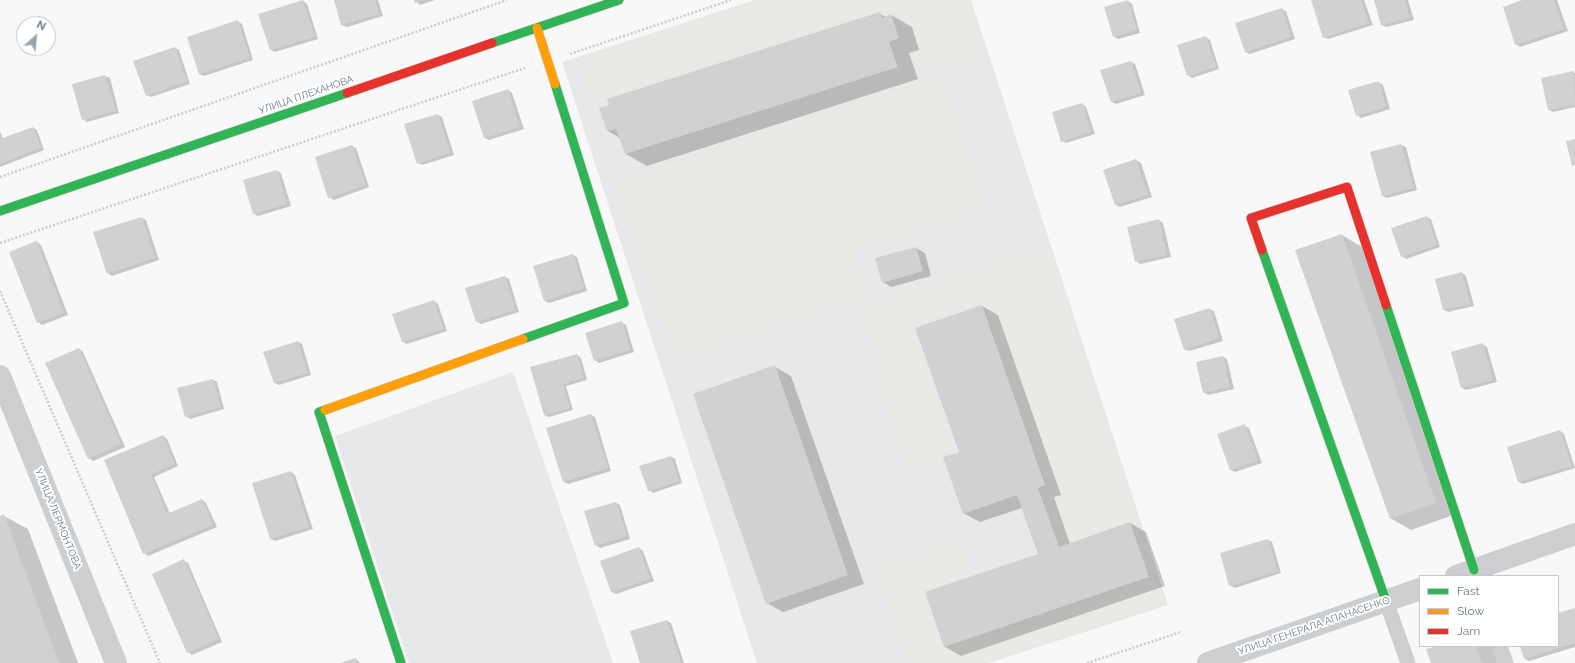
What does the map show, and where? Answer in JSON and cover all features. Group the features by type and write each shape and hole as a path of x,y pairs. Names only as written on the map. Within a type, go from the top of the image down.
{"street":[{"name":"УЛИЦА ПЛЕХАНОВА","path":"0,211 619,0"},
{"path":"401,663 319,412 624,303 537,28"},
{"path":"1386,601 1251,218 1347,187 1469,574 1575,534"},
{"name":"УЛИЦА ЛЕРМОНТОВА","path":"0,376 116,663"},
{"name":"УЛИЦА ГЕНЕРАЛА АПАНАСЕНКО","path":"1208,663 1419,589"}],"lane":[{"path":"1386,601 1408,663"},
{"path":"1500,647 1506,663"}],"path":[{"path":"0,177 507,0"},
{"path":"0,243 731,0"},
{"path":"0,290 160,663"},
{"path":"1087,663 1181,632"}],"shaded area":[{"path":"755,0 971,0 1168,605 989,663 757,663 562,62"},
{"path":"771,0 967,0 983,49 918,70 896,4 592,101 579,62"},
{"path":"943,77 986,207 853,251 868,295 675,357 616,181"},
{"path":"1047,250 1136,517 1060,542 1044,491 1049,489 986,298 912,323 954,451 906,466 872,364 879,361 862,311"},
{"path":"513,372 613,663 409,663 335,436"},
{"path":"962,542 973,573 922,591 942,649 1156,579 1164,602 979,663 908,663 877,571"}],"building":[{"path":"303,0 315,37 270,50 258,14"},
{"path":"334,0 375,0 379,14 341,25"},
{"path":"414,0 424,0 415,3"},
{"path":"1128,0 1137,30 1113,37 1104,7"},
{"path":"1311,0 1361,0 1369,23 1323,38"},
{"path":"1374,0 1405,0 1410,18 1381,25"},
{"path":"1522,0 1554,0 1564,29 1515,45 1503,7"},
{"path":"1282,8 1291,37 1245,52 1235,23"},
{"path":"880,12 882,18 891,14 899,38 889,42 898,67 625,154 616,129 607,131 599,108 609,105 607,99"},
{"path":"238,20 250,58 199,74 187,37"},
{"path":"1206,36 1216,67 1187,76 1177,45"},
{"path":"175,47 187,81 146,96 133,61"},
{"path":"1131,61 1141,93 1111,102 1100,70"},
{"path":"1574,71 1575,105 1548,110 1541,78"},
{"path":"105,75 116,111 82,120 72,84"},
{"path":"1379,81 1386,107 1356,116 1348,90"},
{"path":"508,89 520,127 484,138 472,101"},
{"path":"1082,103 1091,132 1061,142 1052,112"},
{"path":"438,114 450,153 417,164 404,124"},
{"path":"33,127 41,148 0,164 0,139"},
{"path":"1575,139 1575,165 1572,166 1566,141"},
{"path":"1401,144 1414,188 1382,196 1370,152"},
{"path":"352,145 366,185 328,198 315,157"},
{"path":"1136,159 1148,195 1115,205 1103,170"},
{"path":"277,170 287,204 253,214 243,180"},
{"path":"1427,216 1437,245 1401,257 1391,228"},
{"path":"142,217 155,258 107,274 93,232"},
{"path":"1159,219 1167,255 1135,262 1127,227"},
{"path":"1342,234 1436,503 1390,519 1295,250"},
{"path":"37,241 64,313 37,323 9,252"},
{"path":"916,247 923,271 882,283 875,258"},
{"path":"573,254 584,288 544,301 533,266"},
{"path":"1462,272 1470,304 1443,310 1435,279"},
{"path":"505,276 515,310 476,322 465,288"},
{"path":"434,300 444,329 402,342 392,314"},
{"path":"982,305 1045,485 1038,488 1059,547 1130,522 1149,577 944,647 925,592 1038,554 1017,495 963,514 943,457 959,452 915,328"},
{"path":"1210,308 1219,338 1184,350 1174,319"},
{"path":"622,321 630,350 594,361 585,333"},
{"path":"298,341 308,373 274,383 263,352"},
{"path":"1483,343 1493,380 1461,388 1451,352"},
{"path":"79,348 121,444 88,459 45,363"},
{"path":"577,354 584,378 563,384 570,408 544,415 530,367"},
{"path":"1223,356 1230,387 1203,393 1196,362"},
{"path":"775,365 848,575 766,604 693,394"},
{"path":"213,379 221,407 185,417 177,388"},
{"path":"591,414 608,468 563,482 546,428"},
{"path":"1245,424 1258,461 1230,470 1217,434"},
{"path":"1560,430 1572,466 1518,482 1507,447"},
{"path":"163,435 175,464 151,474 167,514 202,499 213,525 143,554 104,460"},
{"path":"671,456 679,481 648,491 639,466"},
{"path":"291,471 309,527 270,539 252,483"},
{"path":"616,502 627,536 595,546 584,511"},
{"path":"4,514 59,663 0,663 0,516"},
{"path":"1268,539 1278,571 1229,586 1220,553"},
{"path":"639,547 650,579 611,592 600,561"},
{"path":"184,559 219,639 187,653 152,574"},
{"path":"1575,608 1575,643 1524,659 1520,647 1559,647 1559,613"},
{"path":"667,620 681,663 640,663 630,631"},
{"path":"1433,647 1476,647 1482,663 1431,663 1426,649"},
{"path":"356,658 357,663 340,663"}],"traffic: fast":[{"path":"492,43 619,0"},
{"path":"523,339 624,303 555,84"},
{"path":"0,211 347,93"},
{"path":"1262,250 1386,601"},
{"path":"1386,305 1474,570"},
{"path":"325,410 319,412 401,663"}],"traffic: slow":[{"path":"537,28 555,84"},
{"path":"325,410 523,339"}],"traffic: jam":[{"path":"347,93 492,43"},
{"path":"1262,250 1251,218 1347,187 1386,305"}]}
